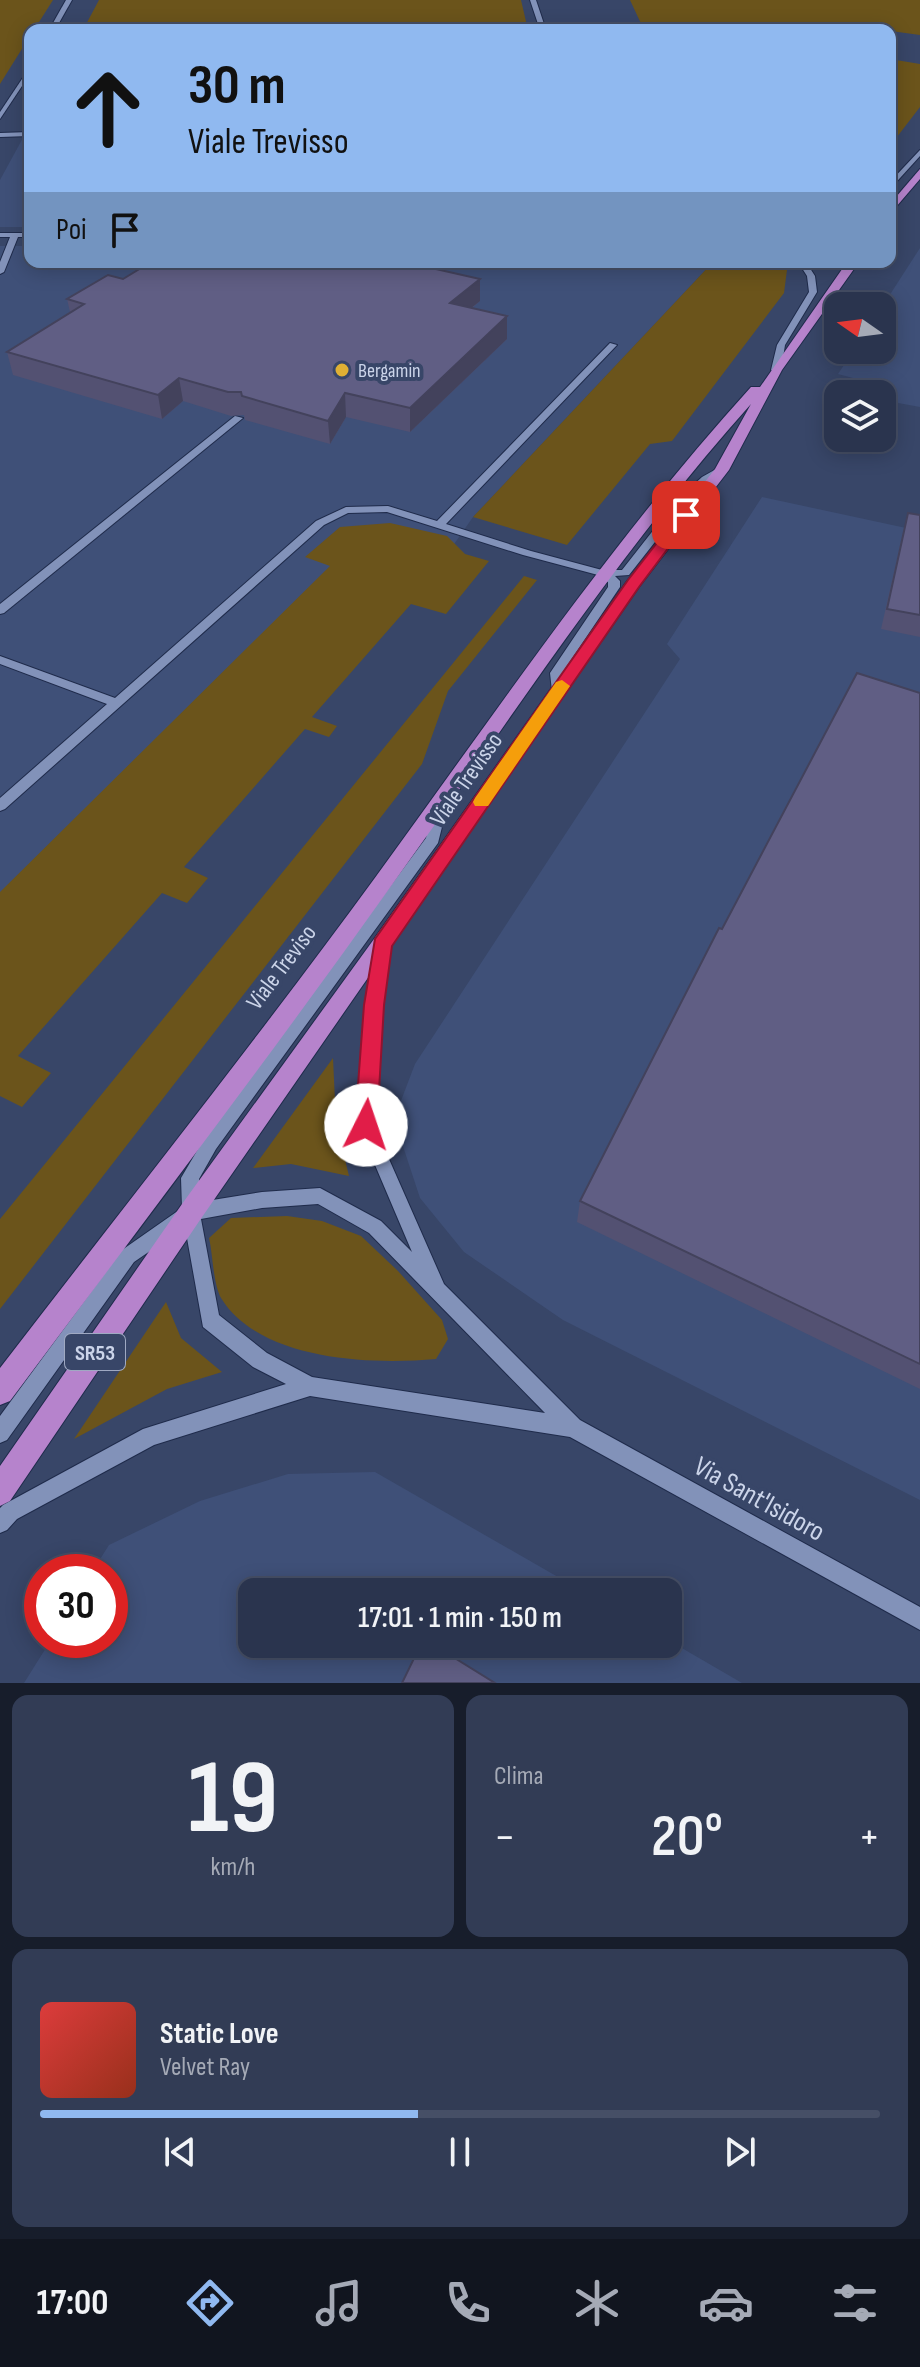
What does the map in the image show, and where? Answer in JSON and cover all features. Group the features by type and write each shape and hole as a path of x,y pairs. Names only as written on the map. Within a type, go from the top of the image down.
{"main road":[{"path":"896,203 920,172"},
{"name":"SR53","path":"776,370 849,268"},
{"name":"Viale Trevisso","path":"191,1212 382,945 633,584 722,470 776,370"},
{"name":"Viale Treviso","path":"0,1391 442,799 602,573 704,445 776,370"},
{"name":"SR53","path":"0,1491 191,1212"}],"street":[{"path":"55,24 69,0"},
{"path":"533,0 541,24"},
{"path":"0,117 24,79"},
{"path":"0,135 24,134"},
{"path":"896,180 920,152"},
{"path":"0,235 24,235"},
{"path":"0,272 15,235"},
{"path":"776,370 781,345 813,292 811,276 806,268"},
{"path":"440,524 613,345"},
{"path":"0,610 238,418"},
{"path":"0,806 320,523 346,510 388,509 527,553 602,573 625,573 641,557 690,490 702,479 722,470"},
{"path":"558,691 556,673 614,587 614,581 602,573"},
{"path":"0,660 117,703"},
{"path":"442,799 433,839 210,1144 190,1178 191,1212 210,1320 260,1360 310,1386 573,1427"},
{"path":"382,945 374,1005 366,1125 440,1295"},
{"path":"0,1433 128,1256 191,1212 262,1200 320,1196 375,1227 573,1427"},
{"path":"0,1523 10,1512 150,1436 310,1386"},
{"name":"Via Sant'Isidoro","path":"573,1427 920,1619"}],"shaded area":[{"path":"0,0 53,0 38,24 24,24 24,46 0,84"},
{"path":"99,0 521,0 527,24 86,24"},
{"path":"630,0 920,0 920,35 896,32 896,24 641,24"},
{"path":"896,60 920,64 920,107 896,138"},
{"path":"24,136 24,227 0,227 0,180"},
{"name":"Bergamin","path":"0,246 24,246 24,268 707,268 473,517 452,547 0,1056"},
{"path":"920,248 920,407 896,403 896,380 860,380 838,374 845,364 896,364 896,292 892,292"},
{"path":"707,268 787,270 784,293 672,441 650,444 567,545 473,517"},
{"path":"762,497 920,531 920,1500 563,1320 464,1252 420,1198 394,1119 415,1064 680,659 667,644"},
{"path":"390,523 447,536 465,554 489,561 446,614 411,604 312,717 337,726 329,737 305,729 184,867 208,878 187,903 162,893 18,1056 51,1073 22,1107 0,1096 0,892 330,566 305,557 340,527"},
{"path":"524,576 537,580 448,691 422,764 0,1309 0,1219"},
{"path":"333,1058 336,1123 349,1176 291,1164 253,1168"},
{"path":"287,1216 322,1221 361,1236 398,1271 442,1320 448,1339 436,1359 380,1361 319,1354 289,1347 262,1335 239,1319 218,1292 209,1238 231,1218"},
{"path":"166,1302 181,1338 222,1372 167,1389 74,1439"},
{"path":"375,1472 560,1578 238,1578 238,1658 682,1658 682,1648 742,1683 24,1683 40,1658 128,1658 128,1554 103,1554 109,1545 200,1501 288,1474"}],"building":[{"path":"141,268 431,268 480,279 450,303 507,316 410,408 345,393 328,421 242,396 241,392 228,392 179,378 158,395 7,352 84,304 67,299 108,275 123,279"},
{"path":"908,513 920,515 920,615 887,609"},
{"path":"857,673 920,693 920,1364 580,1201 719,928 722,929"},
{"path":"414,1658 455,1658 495,1683 402,1683"}],"slow traffic":[{"path":"481,802 562,686"}],"place":[{"name":"Bergamin","path":"342,370"}],"route":[{"path":"366,1125 374,1005 382,945 633,584 686,515"}]}
